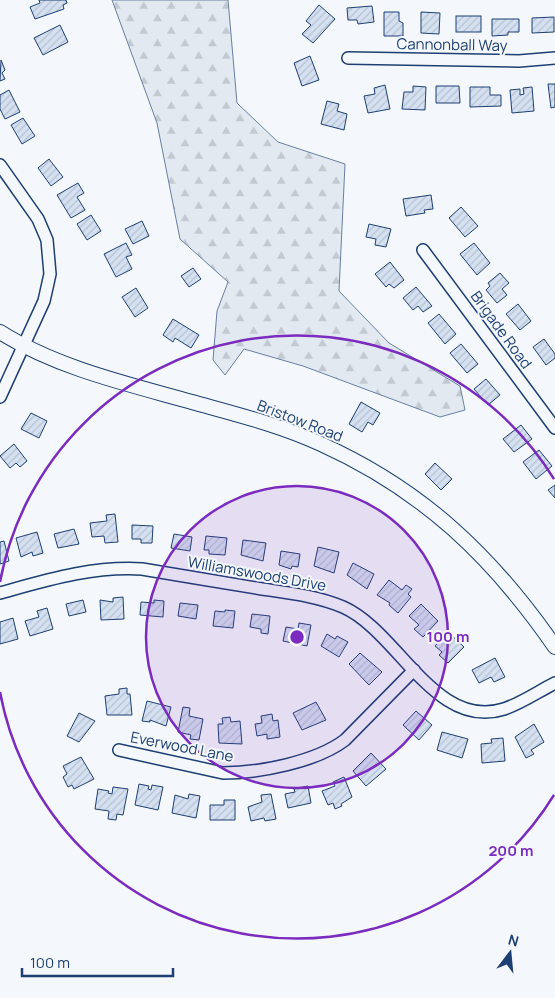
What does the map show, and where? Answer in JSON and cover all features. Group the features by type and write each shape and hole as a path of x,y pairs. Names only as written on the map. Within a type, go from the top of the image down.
{"main road":[{"name":"Bristow Road","path":"0,332 23,345 111,379 275,427 321,443 387,478 427,506 490,563 526,606 555,647"}],"street":[{"name":"Cannonball Way","path":"348,58 518,61 555,58"},
{"path":"0,165 38,219 50,253 48,289 0,397"},
{"name":"Brigade Road","path":"423,250 555,428"},
{"name":"Williamswoods Drive","path":"0,593 81,571 123,568 316,598 344,608 373,626 414,670 448,702 462,709 475,712 505,708 555,683"},
{"name":"Everwood Lane","path":"118,750 223,773 236,773 308,760 332,749 345,740 414,670"}],"green space":[{"path":"112,0 228,0 237,103 278,142 345,164 339,291 389,343 460,386 465,410 440,417 303,366 244,349 225,375 213,360 217,311 228,282 180,239 157,123"}],"building":[{"path":"39,0 66,0 67,3 63,5 64,9 35,19 30,7 40,3"},
{"path":"319,5 335,19 313,43 302,34 311,25 306,21"},
{"path":"372,6 374,22 358,24 357,20 348,20 347,8"},
{"path":"384,12 399,12 399,21 403,23 403,36 384,36"},
{"path":"421,12 440,13 439,34 421,33"},
{"path":"456,16 481,16 481,32 456,32"},
{"path":"554,17 554,32 532,33 532,18"},
{"path":"492,19 519,19 519,32 508,32 508,35 492,36"},
{"path":"60,25 68,42 43,55 34,38"},
{"path":"310,56 319,80 302,86 294,63"},
{"path":"1,60 5,70 2,73 5,79 0,81"},
{"path":"548,84 555,84 555,107 551,108"},
{"path":"385,85 390,109 368,113 364,96 375,94 374,88"},
{"path":"413,86 426,87 425,110 402,109 404,92 413,92"},
{"path":"436,86 459,86 460,103 436,103"},
{"path":"470,87 490,87 490,95 501,95 501,106 470,107"},
{"path":"532,87 534,111 512,113 510,90 520,89 520,95 524,94 523,88"},
{"path":"9,90 20,112 5,119 0,109 0,95"},
{"path":"327,101 339,104 337,111 347,114 344,130 321,124"},
{"path":"23,118 35,136 22,144 11,125"},
{"path":"49,159 63,177 51,186 38,168"},
{"path":"78,183 84,193 77,197 85,210 71,218 57,195"},
{"path":"431,195 433,209 424,210 425,213 406,216 403,199"},
{"path":"461,207 478,226 465,237 449,218"},
{"path":"91,215 101,231 87,240 77,224"},
{"path":"142,221 149,236 133,244 125,229"},
{"path":"369,224 391,229 386,247 375,245 376,239 366,237"},
{"path":"126,243 132,255 126,257 132,269 116,277 104,254"},
{"path":"474,243 490,263 477,275 460,254"},
{"path":"390,262 404,280 394,288 389,284 386,287 375,274"},
{"path":"193,268 201,279 189,287 181,276"},
{"path":"500,273 509,283 502,289 507,295 497,303 486,290 490,286 488,283"},
{"path":"416,287 432,306 423,312 418,306 413,310 403,298"},
{"path":"136,288 148,308 135,317 122,297"},
{"path":"518,304 531,321 520,330 506,314"},
{"path":"439,314 456,334 445,344 428,323"},
{"path":"173,319 199,335 191,348 175,338 173,342 163,335"},
{"path":"544,339 555,354 555,358 546,365 533,347"},
{"path":"461,344 478,364 467,373 450,353"},
{"path":"486,379 500,395 488,405 474,389"},
{"path":"361,402 380,413 373,425 368,422 362,432 349,424"},
{"path":"31,413 47,421 39,438 21,429"},
{"path":"521,425 532,439 514,452 503,439"},
{"path":"14,444 27,461 20,467 16,463 10,468 0,456"},
{"path":"539,450 552,466 536,479 523,462"},
{"path":"435,463 452,479 441,490 425,474"},
{"path":"555,485 555,498 548,490"},
{"path":"115,514 118,542 105,543 104,536 92,537 90,523 107,521 106,515"},
{"path":"132,525 153,526 152,543 141,543 141,539 132,539"},
{"path":"74,529 79,544 58,548 54,534"},
{"path":"37,532 43,553 33,556 32,552 21,557 16,538"},
{"path":"174,534 192,537 190,551 171,548"},
{"path":"206,536 227,538 225,555 209,554 209,550 204,550"},
{"path":"243,540 266,543 263,561 241,555"},
{"path":"4,541 9,561 0,564 0,542"},
{"path":"318,547 339,552 334,573 314,566"},
{"path":"281,551 300,554 298,567 292,566 291,569 279,565"},
{"path":"353,563 374,574 367,589 347,575"},
{"path":"389,580 402,590 406,585 412,589 408,594 411,597 398,613 389,605 390,603 377,595"},
{"path":"123,597 124,619 101,620 100,600 113,602 113,598"},
{"path":"83,600 86,612 69,616 66,604"},
{"path":"154,600 164,601 163,617 140,615 141,602 154,603"},
{"path":"180,603 198,605 196,619 178,616"},
{"path":"421,604 438,621 423,637 414,629 419,625 409,616"},
{"path":"47,608 53,629 30,636 25,621 39,617 37,611"},
{"path":"225,610 235,611 233,628 213,626 215,611 225,612"},
{"path":"252,614 270,616 268,634 261,633 261,629 250,627"},
{"path":"13,618 18,639 0,644 0,622"},
{"path":"299,623 311,625 307,646 283,641 286,627 298,629"},
{"path":"448,632 464,647 448,663 439,655 442,652 435,646"},
{"path":"327,634 335,639 337,636 348,642 339,657 321,646"},
{"path":"360,653 382,672 369,685 349,664"},
{"path":"495,658 505,677 494,682 491,677 479,683 472,670"},
{"path":"127,688 127,694 130,694 132,715 107,715 105,696 119,694 119,689"},
{"path":"147,701 171,707 166,726 150,720 150,722 142,721"},
{"path":"316,702 326,720 302,730 293,713"},
{"path":"183,707 190,708 189,716 203,719 199,740 190,739 191,735 178,732"},
{"path":"416,711 432,725 419,740 403,725"},
{"path":"79,713 95,721 79,742 67,736"},
{"path":"272,714 273,721 278,720 280,737 267,739 267,734 257,736 255,724 262,723 261,716"},
{"path":"230,717 231,722 240,721 242,744 219,743 218,724 223,724 222,718"},
{"path":"534,724 544,742 531,750 534,754 526,758 515,737"},
{"path":"442,732 468,739 462,758 437,750"},
{"path":"503,738 505,761 482,763 481,744 492,743 491,739"},
{"path":"371,753 386,769 366,786 353,771"},
{"path":"81,757 94,779 74,789 72,785 68,787 63,777 67,774 63,766"},
{"path":"344,777 352,797 341,804 342,806 335,809 333,803 328,805 322,791 335,786 333,782"},
{"path":"139,784 149,786 148,789 151,790 152,785 163,787 158,810 135,805"},
{"path":"308,786 311,803 288,808 285,794 295,792 294,789"},
{"path":"113,787 128,789 123,815 117,814 116,820 108,819 109,811 95,809 98,789 109,791 108,793 112,794"},
{"path":"189,794 200,796 196,818 172,813 175,795 188,799"},
{"path":"271,794 276,819 265,821 264,818 251,821 248,807 262,802 261,795"},
{"path":"224,800 235,800 235,820 210,820 210,805 224,805"}]}
